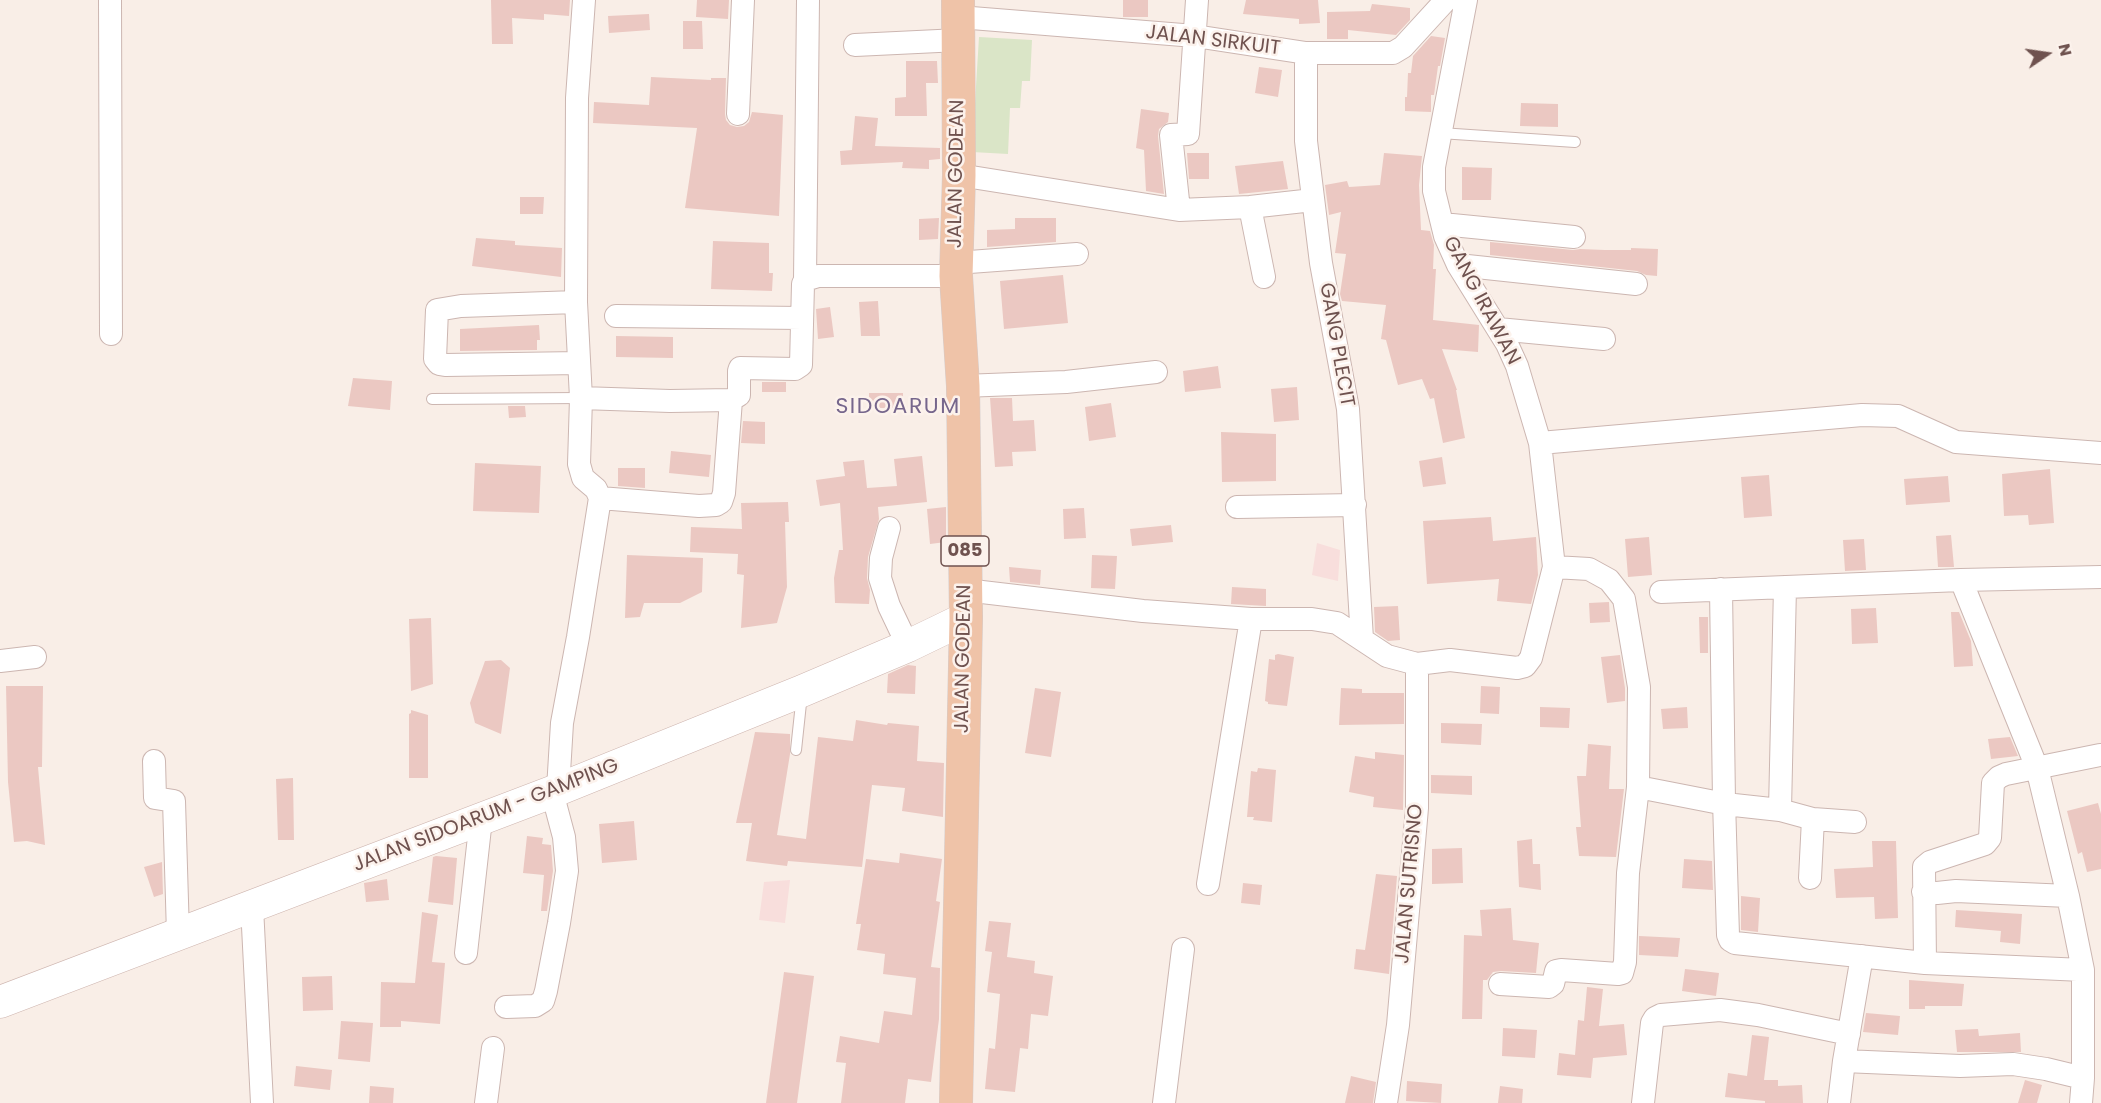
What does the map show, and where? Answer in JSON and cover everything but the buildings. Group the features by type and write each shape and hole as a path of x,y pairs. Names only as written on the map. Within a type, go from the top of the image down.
{"main road":[{"name":"JALAN GODEAN","path":"956,1103 966,604 963,386 956,270 959,175 958,19"},
{"name":"JALAN SIDOARUM - GAMPING","path":"0,1002 481,819 802,691 908,646 966,604"}],"street":[{"path":"110,0 111,334"},
{"path":"506,1007 535,1006 543,1001 559,923 567,871 564,837 555,790 562,723 600,498 596,489 583,478 579,464 581,398 576,302 577,98 584,0"},
{"path":"738,114 743,0"},
{"path":"581,398 670,401 731,400 739,395 740,368 795,369 801,365 803,284 805,280 808,0"},
{"path":"1179,210 1171,135 1188,134 1197,0"},
{"name":"JALAN SIRKUIT","path":"855,45 958,19 1195,36 1306,53 1393,53 1403,47 1446,0"},
{"name":"GANG IRAWAN","path":"1466,0 1434,167 1434,191 1442,224 1458,265 1507,344 1517,366 1540,443 1554,567"},
{"name":"GANG PLECIT","path":"1306,53 1306,141 1322,263 1348,409 1362,639"},
{"path":"959,175 1179,210 1250,207 1313,200"},
{"path":"1250,207 1264,277"},
{"path":"1442,224 1574,237"},
{"path":"805,280 818,276 956,270 1077,254"},
{"path":"1458,265 1636,284"},
{"path":"576,302 461,306 437,310 435,359 439,364 445,366 579,363"},
{"path":"616,316 802,318"},
{"path":"1498,329 1604,339"},
{"path":"963,386 1066,382 1156,372"},
{"path":"600,498 699,506 716,505 721,502 724,493 731,400"},
{"path":"1540,443 1862,415 1898,416 1956,442 2101,453"},
{"path":"1237,507 1355,504"},
{"path":"889,528 881,558 880,578 889,606 908,646"},
{"path":"966,604 1143,611 1251,619 1312,619 1337,623 1387,656 1417,664 1450,660 1517,668 1526,666 1531,658 1554,567 1588,569 1609,580 1624,599 1639,687 1638,787 1628,873 1625,962 1622,973 1614,974 1556,970 1553,984 1549,987 1500,984"},
{"path":"1661,592 2101,577"},
{"path":"1961,580 2037,768 2068,896 2083,970 2084,1078 2081,1103"},
{"path":"1780,810 1785,587"},
{"path":"1721,589 1728,935 1730,940 1736,943 1925,963 2083,970"},
{"path":"1208,884 1251,619"},
{"path":"0,661 35,657"},
{"name":"JALAN SUTRISNO","path":"1386,1103 1398,1025 1417,808 1417,664"},
{"path":"1925,963 1924,867 1930,862 1985,844 1990,838 1993,783 2006,774 2100,755"},
{"path":"154,761 154,798 174,801 178,934"},
{"path":"1638,787 1725,804 1780,810 1813,819 1855,822"},
{"path":"466,954 481,819"},
{"path":"1810,878 1813,819"},
{"path":"1923,892 1956,891 2068,896"},
{"path":"252,907 262,1103"},
{"path":"1164,1103 1183,949"},
{"path":"1839,1103 1862,956"},
{"path":"1643,1103 1652,1023 1661,1015 1729,1011 1849,1034"},
{"path":"486,1103 493,1048"},
{"path":"1844,1061 1960,1066 2013,1064 2084,1078"}],"lane":[{"path":"1440,133 1575,142"},
{"path":"432,399 581,398"},
{"path":"796,750 802,691"}],"shaded area":[{"path":"1317,543 1340,550 1338,581 1312,575"},
{"path":"790,880 785,923 759,920 764,882"}],"green space":[{"path":"979,37 1032,40 1030,81 1022,81 1020,108 1010,108 1008,154 972,152"}],"district":[{"name":"SIDOARUM","path":"898,407"}]}
